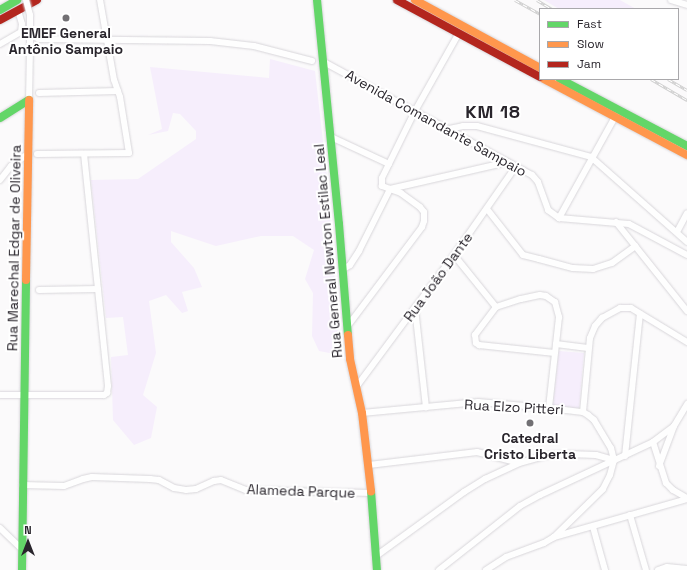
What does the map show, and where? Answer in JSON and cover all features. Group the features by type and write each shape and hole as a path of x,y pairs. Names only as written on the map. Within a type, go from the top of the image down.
{"main road":[{"path":"0,10 17,0"},
{"path":"0,20 36,0"},
{"name":"Rua General Newton Estilac Leal","path":"317,0 322,61 331,136 346,327 350,359 362,413 369,465 377,570"},
{"path":"397,0 539,76"},
{"path":"415,0 539,67"},
{"path":"459,34 472,31"},
{"path":"546,80 687,155"},
{"path":"562,80 687,146"},
{"path":"0,118 29,100"},
{"name":"Rua Marechal Edgar de Oliveira","path":"22,570 22,485 29,100"}],"street":[{"name":"Rua Marechal Edgar de Oliveira","path":"26,0 30,15 29,100"},
{"path":"38,154 129,154 100,0"},
{"path":"671,0 687,5"},
{"path":"0,44 21,32 22,24 18,10"},
{"path":"346,327 422,227 424,212 401,193 382,186 381,181 415,111 459,34"},
{"path":"38,38 174,40 254,46 312,60"},
{"name":"Avenida Comandante Sampaio","path":"322,61 449,129 536,178 548,210 559,218"},
{"path":"39,93 118,91"},
{"path":"616,109 615,118 591,157 559,218 616,222 632,225 687,255"},
{"path":"449,129 463,126 477,126 591,157 687,242"},
{"path":"331,136 389,164"},
{"path":"0,180 11,166 28,153"},
{"path":"0,395 104,395 107,393 108,386 84,154"},
{"path":"390,189 508,162"},
{"name":"Rua João Dante","path":"357,386 454,255 516,166"},
{"path":"342,270 350,264 359,252 390,189"},
{"path":"487,209 523,255 573,268 598,269 612,263 635,246"},
{"path":"677,232 687,213"},
{"path":"616,222 687,311"},
{"path":"454,255 496,307"},
{"path":"39,290 98,289"},
{"path":"549,408 556,344 558,312 555,302 551,298 540,295 533,296 496,307 476,335 476,343 479,345 555,353"},
{"path":"415,308 426,407"},
{"path":"582,412 588,348 594,326 602,318 620,308 631,308 687,342"},
{"path":"625,456 640,314"},
{"path":"556,344 588,348"},
{"name":"Rua Elzo Pitteri","path":"362,413 478,402 582,412 594,420 607,440 614,460"},
{"path":"659,466 674,426 687,404"},
{"path":"438,570 520,506 540,494 653,442 674,426"},
{"path":"653,442 659,466 666,483 687,498"},
{"path":"369,465 477,452 519,463"},
{"path":"376,556 452,500 485,479 519,463 549,455 568,454 596,455 614,460"},
{"path":"486,570 506,557 544,543 554,537 603,488 610,475 614,460"},
{"name":"Alameda Parque","path":"22,485 64,486 92,477 150,479 186,490 221,480 246,490 372,493"},
{"path":"554,537 593,527 687,498"},
{"path":"630,515 646,570"},
{"path":"593,527 605,570"},
{"path":"0,528 22,549"},
{"path":"658,570 668,568 687,569"}],"shaded area":[{"path":"544,0 620,0 634,8 557,8"},
{"path":"270,59 315,71 327,177 340,355 319,351 312,336 313,293 305,279 314,250 293,236 261,236 216,246 171,231 171,242 194,268 202,287 182,292 188,311 182,313 166,295 149,301 156,353 143,395 157,407 151,438 134,445 113,420 111,357 128,355 123,317 106,318 91,180 138,179 196,139 196,131 180,114 173,113 168,131 148,135 162,129 150,67 269,78"},
{"path":"559,351 584,353 579,409 553,405"}],"railway":[{"path":"515,0 539,13"},
{"path":"537,0 550,8"},
{"path":"653,80 687,100"},
{"path":"670,80 687,90"}],"traffic: fast":[{"path":"0,10 17,0"},
{"path":"317,0 339,224 348,335"},
{"path":"562,80 687,146"},
{"path":"0,118 29,100"},
{"path":"22,570 26,280"},
{"path":"371,491 377,570"}],"traffic: slow":[{"path":"415,0 539,67"},
{"path":"546,80 687,155"},
{"path":"26,280 29,100"},
{"path":"348,335 350,359 362,413 371,491"}],"traffic: jam":[{"path":"0,20 37,0"},
{"path":"397,0 539,76"}],"place":[{"name":"EMEF General Antônio Sampaio","path":"66,18"},
{"name":"Catedral Cristo Liberta","path":"530,423"}],"district":[{"name":"KM 18","path":"493,112"}]}
